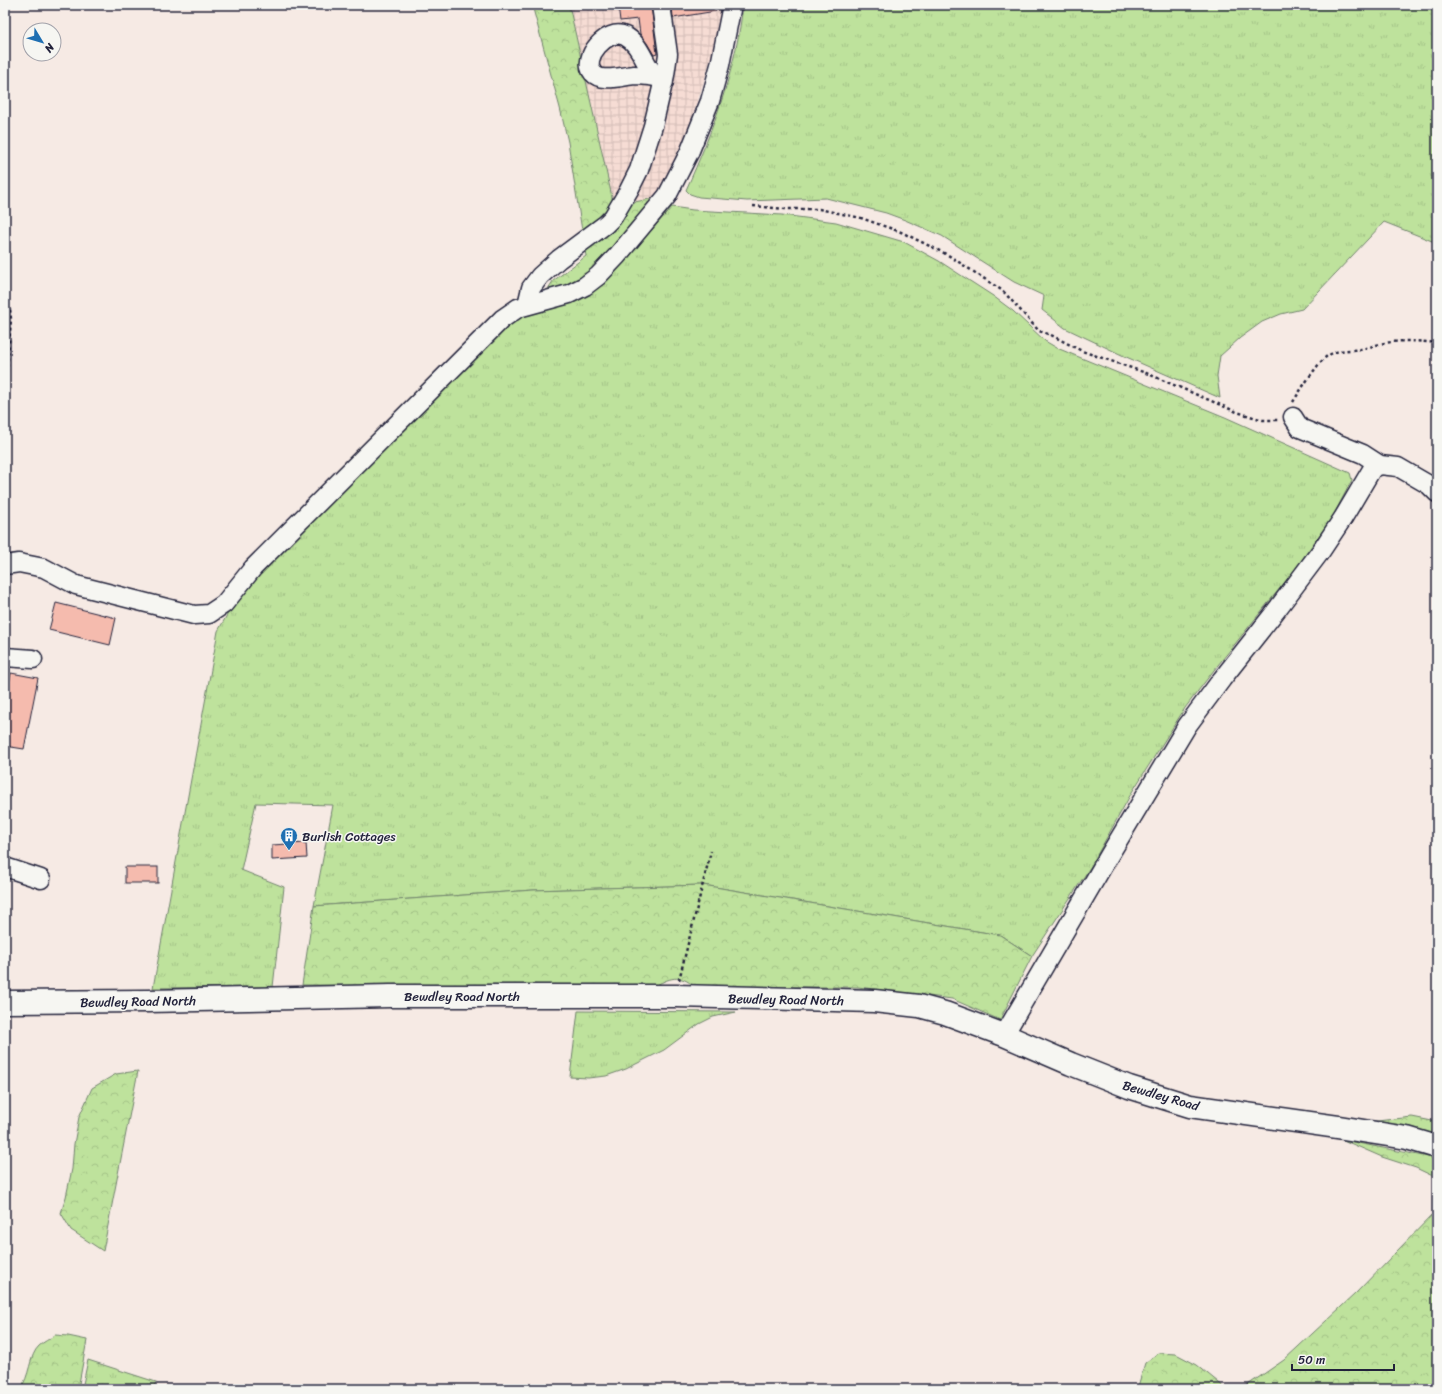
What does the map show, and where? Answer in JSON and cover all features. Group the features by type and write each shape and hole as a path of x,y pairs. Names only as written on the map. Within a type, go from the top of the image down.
{"main road":[{"name":"Bewdley Road North","path":"5,1002 148,1001 390,996 676,996 874,1001 919,1006"},
{"name":"Bewdley Road","path":"919,1006 945,1013 1004,1035 1129,1087 1190,1106 1399,1137 1437,1147"}],"street":[{"path":"527,305 530,288 540,276 606,224 618,210 639,170 653,126 660,80 668,54 661,5"},
{"path":"5,565 19,563 44,568 76,585 194,615 209,614 224,604 253,568 502,319 518,308 568,294 585,286 598,276 617,256 667,196 689,153 710,101 720,65 732,5"},
{"path":"1293,417 1300,428 1363,454 1380,465 1398,467 1429,485 1437,493"},
{"path":"1004,1035 1187,726 1222,678 1275,612 1321,551 1343,518 1372,469 1380,465"},
{"path":"5,657 33,658"},
{"path":"5,867 41,879"}],"path":[{"path":"753,206 785,209 819,209 861,218 901,232 948,255 1003,291 1039,331 1051,335 1082,351 1146,373 1237,412 1263,420 1286,420 1293,417 1293,403 1301,389 1325,358 1337,351 1360,349 1383,343 1417,340 1437,344"},
{"path":"5,311 10,309 11,319 5,395"},
{"path":"676,996 711,851"}],"shaded area":[{"path":"569,5 725,5 726,10 686,138 660,197 614,206"}],"green space":[{"path":"532,5 569,5 614,206 660,197 630,234 575,286 553,291 548,289 553,281 586,256 568,142"},
{"path":"743,5 1437,5 1437,243 1384,222 1302,309 1281,314 1262,322 1240,338 1220,356 1217,376 1220,398 1124,356 1065,328 1042,310 1044,296 1014,282 942,236 905,220 886,213 826,198 747,201 699,197 690,194 686,190 714,122 729,76 740,29"},
{"path":"672,207 693,210 782,215 836,222 904,242 939,261 993,296 1013,311 1045,341 1057,348 1225,417 1350,473 1352,480 1333,516 1293,572 1185,708 1132,792 1091,866 1032,956 1000,935 703,885 533,890 314,906 333,805 256,803 241,870 284,887 273,987 153,988 218,631 231,608 255,576 509,324 521,316 535,311 557,307 583,298 600,285 634,250"},
{"path":"703,885 1000,935 1032,956 1000,1020 952,999 858,987 695,987 679,978 669,979 653,987 302,985 314,906 533,890"},
{"path":"578,1011 736,1012 713,1017 699,1024 664,1050 626,1069 606,1076 588,1078 570,1077"},
{"path":"138,1071 103,1251 71,1230 61,1213 72,1169 74,1144 79,1117 92,1088 116,1074"},
{"path":"1412,1117 1437,1122 1437,1140 1341,1120 1377,1121"},
{"path":"1343,1140 1437,1159 1437,1178 1416,1168 1382,1157"},
{"path":"1437,1210 1437,1389 1242,1389 1284,1360 1355,1294"},
{"path":"55,1335 87,1340 78,1389 20,1389 26,1378 31,1360 36,1350"},
{"path":"1158,1353 1176,1354 1197,1365 1224,1387 1234,1389 1138,1389 1145,1363"},
{"path":"88,1360 156,1382 153,1389 82,1389"}],"building":[{"path":"618,5 651,5 657,54 654,55 640,34 638,19 620,21"},
{"path":"672,5 715,5 716,11 673,18"},
{"path":"56,603 116,618 110,645 49,630"},
{"path":"11,673 38,678 24,749 5,746 5,704"},
{"name":"Burlish Cottages","path":"306,843 307,858 272,860 272,845"},
{"path":"125,867 158,867 158,883 125,883"}],"place":[{"name":"Burlish Cottages","path":"289,851"}]}
